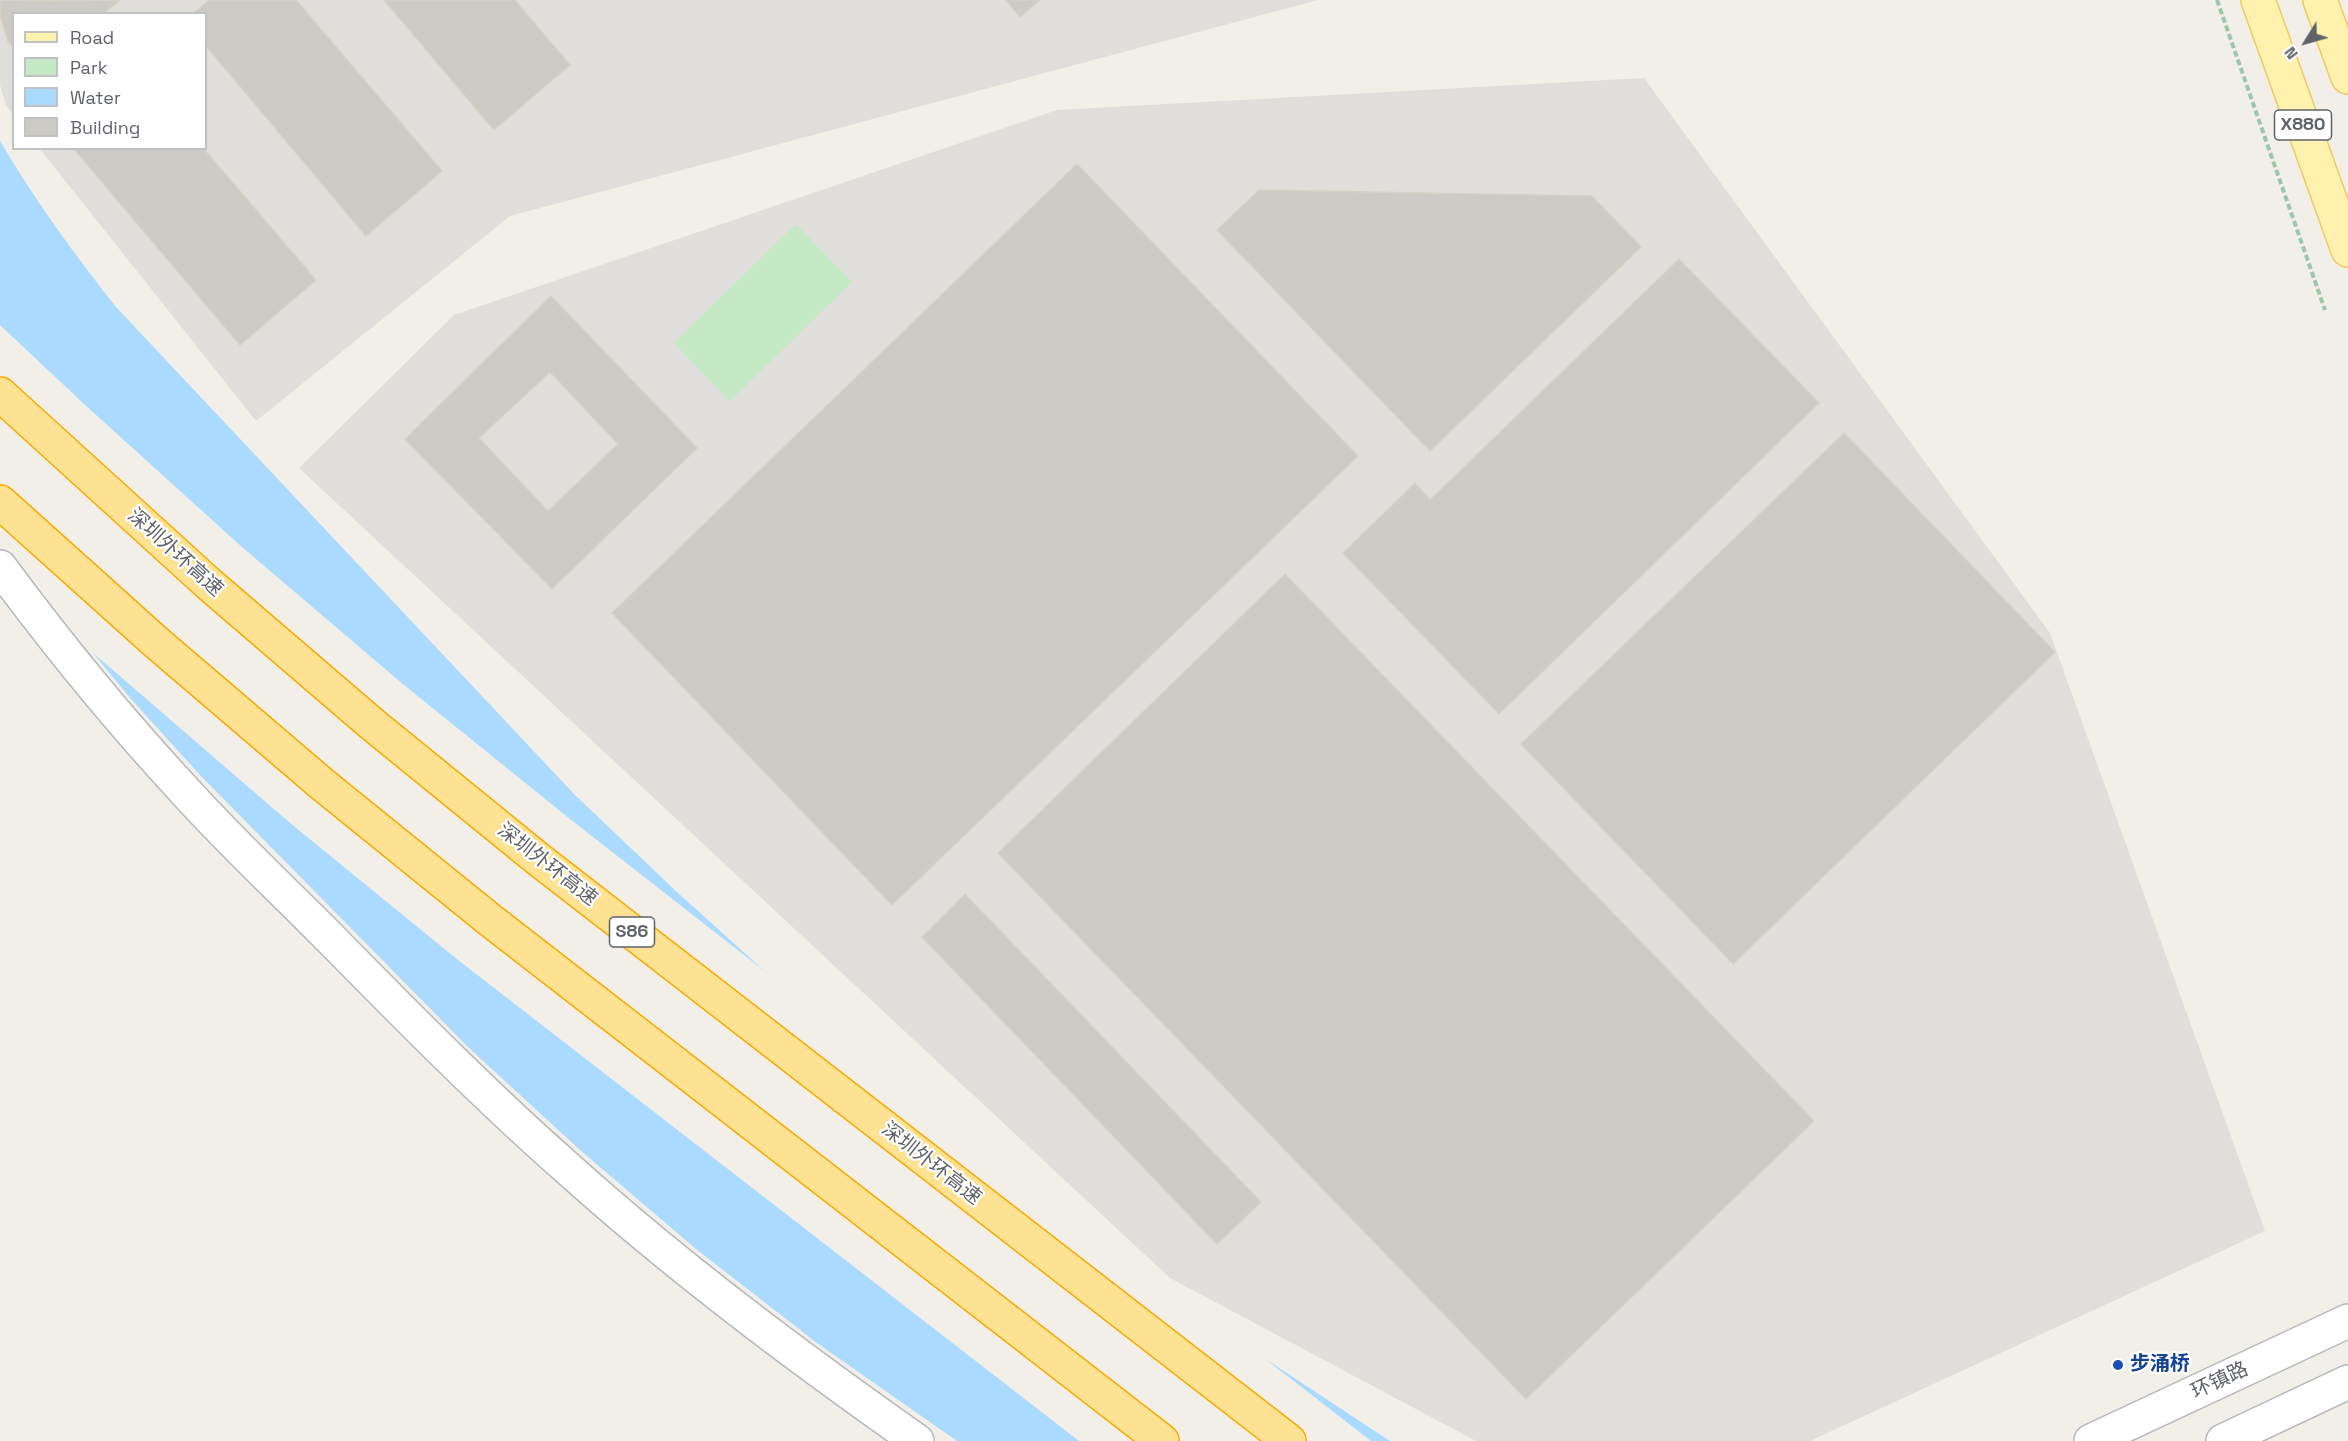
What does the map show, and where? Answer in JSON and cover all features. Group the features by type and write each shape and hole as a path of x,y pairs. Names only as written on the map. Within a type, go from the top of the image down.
{"highway":[{"name":"深圳外环高速","path":"0,394 209,584 372,724 529,852 1289,1441"},
{"path":"0,502 157,644 304,769 490,920 1162,1441"}],"main road":[{"name":"X880","path":"2258,0 2348,250"},
{"path":"2320,0 2348,77"}],"street":[{"path":"0,567 99,695 184,791 453,1063 566,1167 683,1266 804,1361 917,1441"},
{"name":"环镇路","path":"2091,1441 2348,1321"},
{"path":"2223,1441 2348,1382"}],"path":[{"path":"2217,0 2325,310"}],"shaded area":[{"path":"0,0 1318,0 510,216 256,421 41,150 207,150 207,12 12,12 12,114 6,105 0,85"},
{"path":"1644,78 2050,633 2265,1231 1810,1441 1476,1441 1170,1278 299,468 454,315 1057,110"}],"green space":[{"path":"796,224 852,282 730,401 674,343"}],"water":[{"path":"0,141 55,226 116,307 575,795 677,892 781,986 997,1166 1223,1331 1390,1441 957,1441 817,1343 696,1249 580,1150 468,1047 201,776 131,699 65,619 0,530"}],"pier":[{"path":"0,325 242,547 404,685 570,819 785,987 889,1075 999,1163 1111,1248 1241,1340 1371,1441 1079,1441 458,960 290,823 78,640 0,536"}],"building":[{"path":"0,0 120,0 105,12 12,12 12,47 8,42 0,15"},
{"path":"209,0 296,0 442,171 366,236 207,47 207,12 195,12"},
{"path":"384,0 515,0 570,65 494,130"},
{"path":"1006,0 1040,0 1020,17"},
{"path":"75,150 205,150 316,280 240,345"},
{"path":"1077,164 1358,456 892,905 612,613"},
{"path":"1259,190 1592,196 1641,247 1430,451 1217,230"},
{"path":"1679,259 1819,403 1499,714 1343,553 1415,483 1430,500"},
{"path":"551,296 697,448 552,589 405,439","holes":["550,372 618,444 548,511 479,438"]},
{"path":"1844,433 2055,652 1733,964 1521,744"},
{"path":"1285,574 1814,1121 1526,1399 998,853"},
{"path":"965,894 1261,1202 1217,1244 922,937"}],"place":[{"name":"步涌桥","path":"2118,1365"}]}
